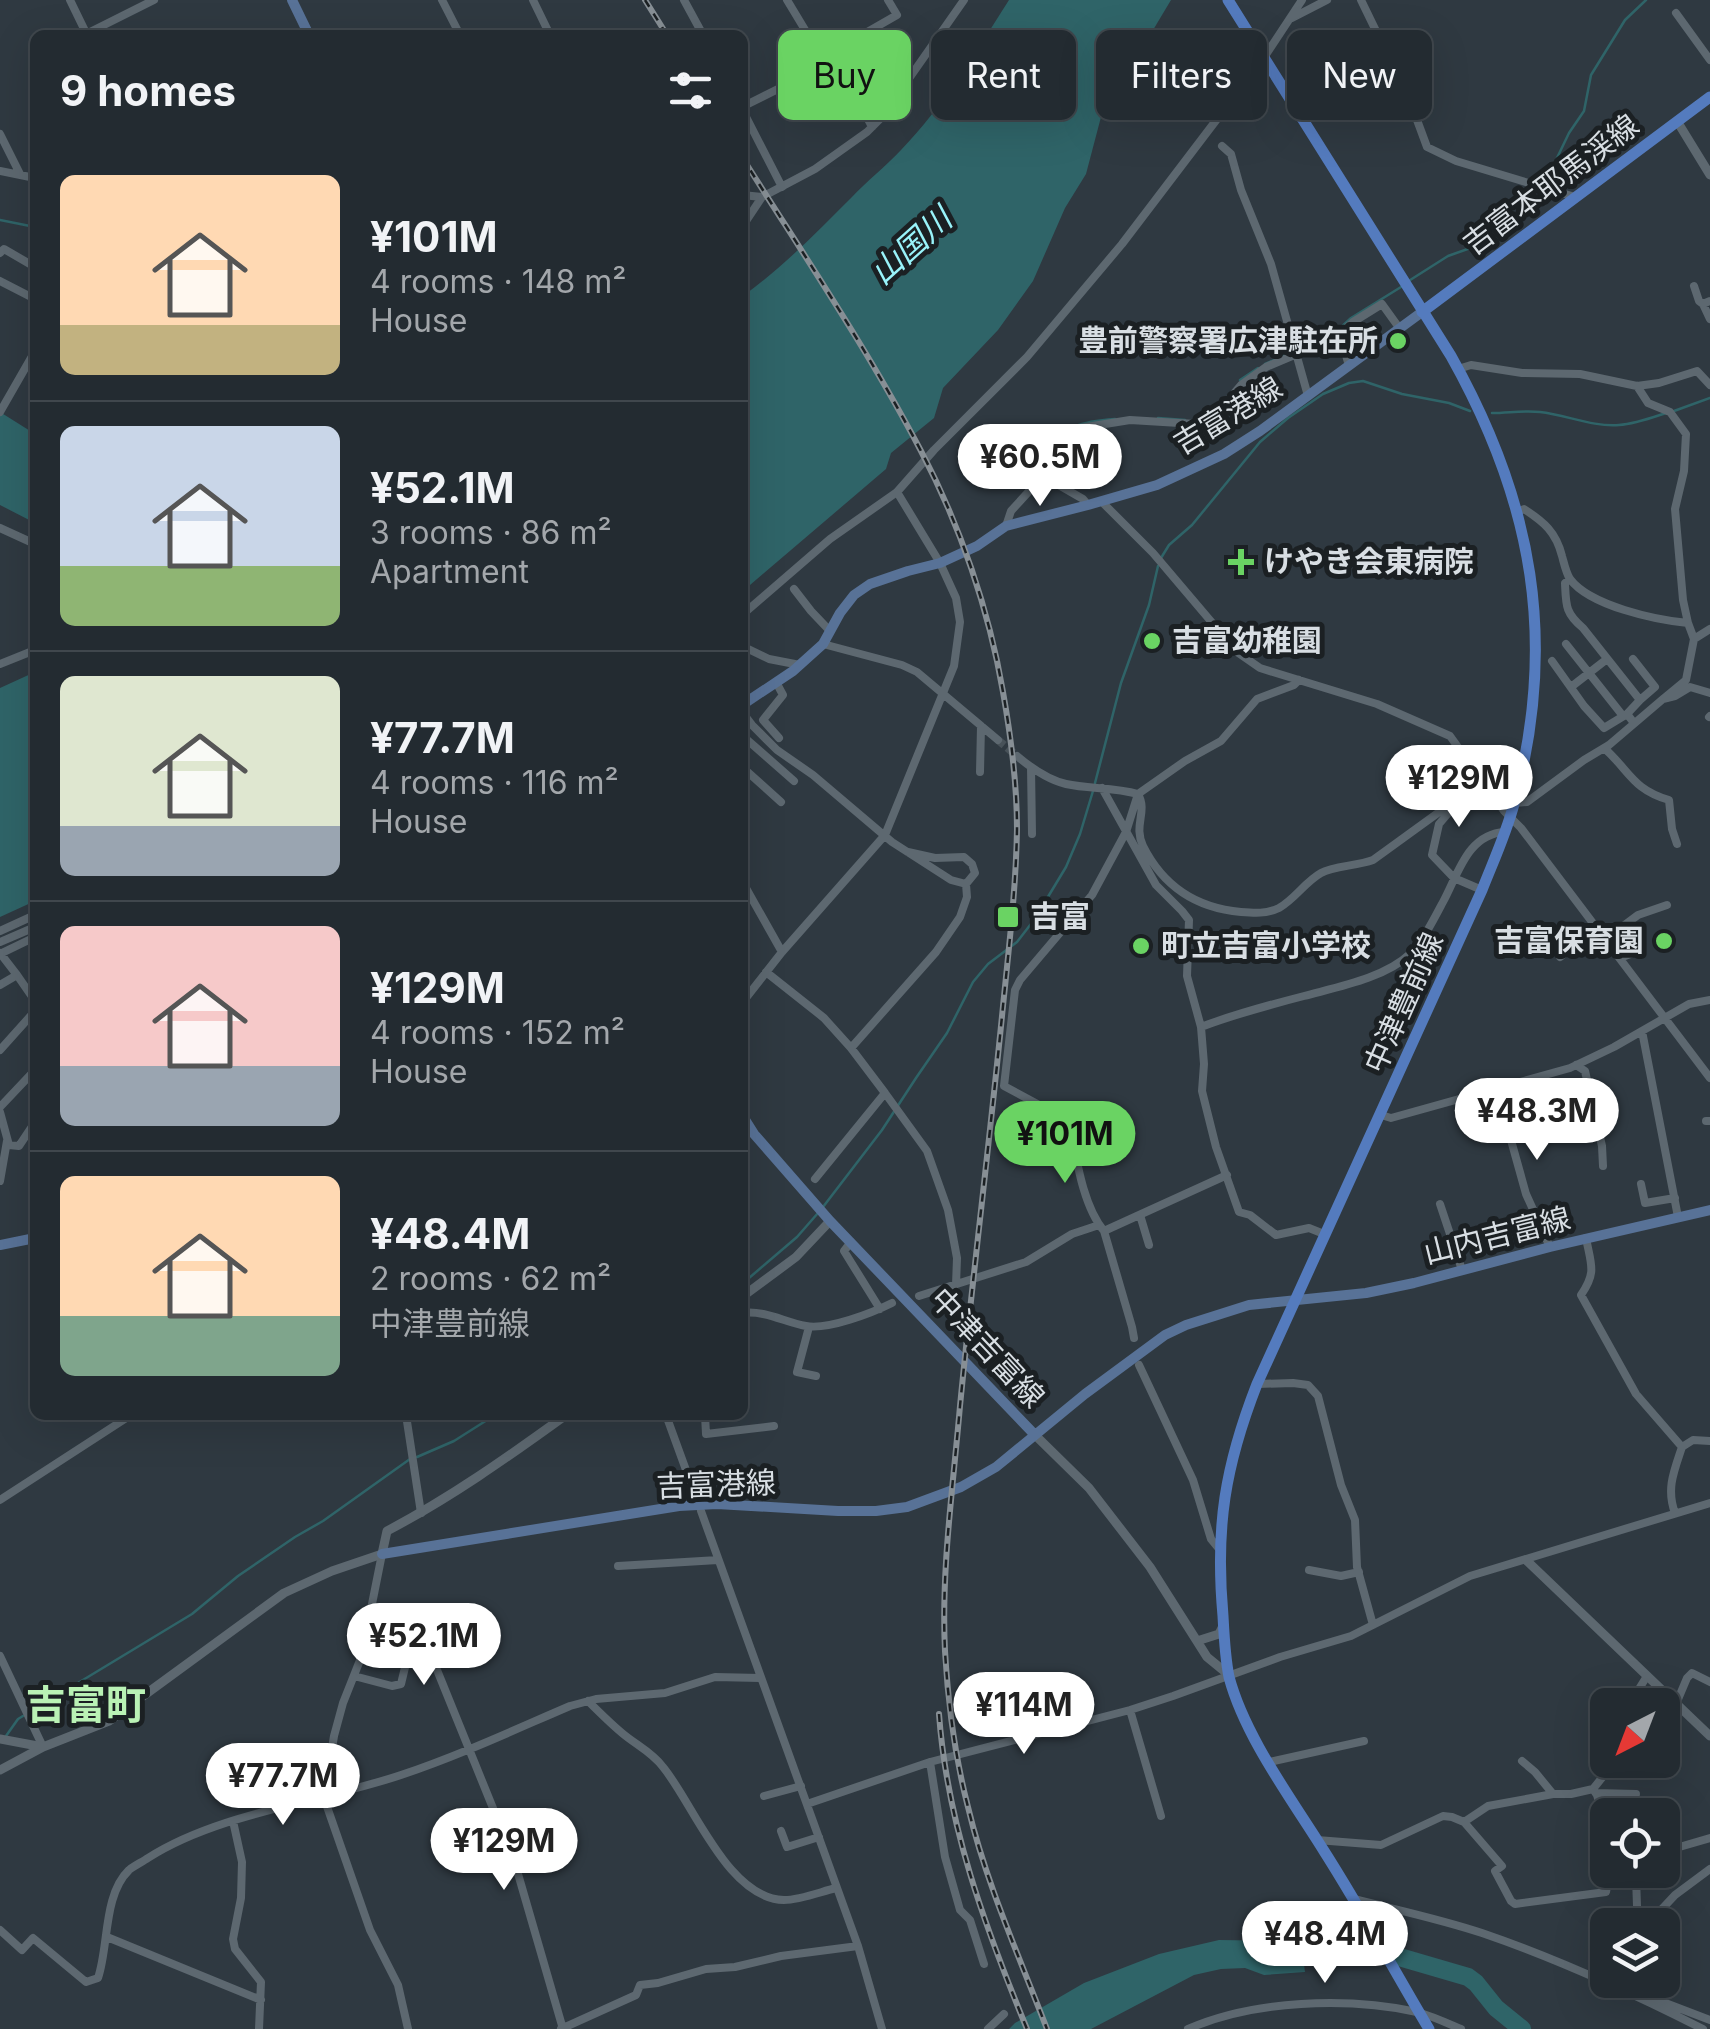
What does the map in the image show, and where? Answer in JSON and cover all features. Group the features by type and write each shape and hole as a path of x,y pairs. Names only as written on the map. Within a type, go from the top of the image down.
{"main road":[{"path":"292,0 307,30"},
{"name":"中津豊前線","path":"1228,0 1248,30"},
{"name":"中津豊前線","path":"1267,59 1458,369 1494,440 1518,512 1533,597 1536,674 1532,714 1505,832 1242,1422 1222,1507 1224,1626 1229,1675 1242,1712 1429,2029"},
{"name":"吉富本耶馬渓線","path":"1422,312 1710,97"},
{"name":"吉富港線","path":"748,703 823,644 854,595 870,584 940,563 977,546 1006,526 1157,485 1224,454 1422,312"},
{"name":"中津吉富線","path":"748,1124 830,1221 1035,1436 1165,1335 1212,1315 1295,1299"},
{"name":"山内吉富線","path":"1295,1299 1366,1292 1706,1211"},
{"path":"0,1245 30,1239"},
{"name":"吉富港線","path":"382,1554 679,1506 717,1504 838,1511 906,1506 961,1487 996,1467 1035,1436"}],"street":[{"path":"70,0 84,30"},
{"path":"94,30 154,0"},
{"path":"442,0 457,30"},
{"path":"533,0 548,30"},
{"path":"684,0 700,30"},
{"path":"788,0 806,30"},
{"path":"871,30 897,15 888,0"},
{"path":"748,218 762,197 814,169 872,127 964,0"},
{"path":"1267,53 1302,0"},
{"path":"1288,20 1326,0"},
{"path":"1361,0 1427,147 1456,161 1574,197"},
{"path":"1676,13 1710,60"},
{"path":"748,105 778,90"},
{"path":"748,120 782,187"},
{"path":"868,120 872,127"},
{"path":"748,611 830,539 897,492 1026,357 1106,264 1216,120"},
{"path":"1677,121 1710,175"},
{"path":"0,134 20,174"},
{"path":"1222,146 1231,154 1270,264 1308,396"},
{"path":"0,171 30,177"},
{"path":"748,196 762,197"},
{"path":"0,254 4,249 30,264"},
{"path":"0,280 30,296"},
{"path":"1694,286 1699,300 1707,302 1710,319"},
{"path":"1006,526 1010,512 1043,476 1053,454 1074,429 1130,420 1196,424 1213,418 1241,385 1266,367 1340,334 1382,304 1400,329"},
{"path":"1340,334 1349,366"},
{"path":"0,412 30,360"},
{"path":"1458,369 1471,365 1522,373 1580,374 1637,386 1696,372 1710,385"},
{"path":"1514,803 1527,802 1604,748 1686,680 1694,638 1683,600 1674,509 1684,471 1686,434 1670,412 1648,403 1637,386"},
{"path":"1043,476 1083,499 1088,506"},
{"path":"748,995 884,835 954,666 960,622 956,598 940,563 897,492"},
{"path":"1102,502 1153,553 1237,652 1260,668 1377,704 1450,736 1710,1078"},
{"path":"1518,512 1524,509 1551,528 1570,579 1584,591 1635,614 1688,623"},
{"path":"0,528 30,542"},
{"path":"1570,579 1566,583 1566,608 1640,700"},
{"path":"794,589 830,631"},
{"path":"1694,638 1710,629"},
{"path":"823,644 917,672 998,740"},
{"path":"1566,644 1634,723"},
{"path":"748,649 769,659 800,665"},
{"path":"0,664 30,652"},
{"path":"1570,687 1608,659"},
{"path":"1552,661 1604,728 1625,715 1655,687 1633,659"},
{"path":"1134,1338 1102,1228 1085,1190 1069,1121 1004,1086 1015,990 1092,895 1126,832 1138,794 1221,740 1257,699 1299,680"},
{"path":"776,682 783,695 762,720 779,738"},
{"path":"1664,699 1690,687 1710,693"},
{"path":"748,718 777,750 884,835 951,880 966,884"},
{"path":"980,772 981,726"},
{"path":"748,741 794,780"},
{"path":"1604,748 1634,782 1654,796 1669,800 1677,844"},
{"path":"1017,756 1066,784 1138,794 1142,808 1138,834 1168,882 1183,895 1210,907 1253,913 1282,907 1324,871 1373,860 1482,781"},
{"path":"1031,767 1032,834"},
{"path":"748,772 782,802"},
{"path":"1102,788 1156,886 1189,920 1187,976 1201,1026 1202,1091 1239,1212 1250,1215 1276,1236 1308,1228 1324,1234"},
{"path":"1447,806 1450,810 1439,824 1432,855 1454,878 1482,890"},
{"path":"1201,1026 1360,981 1399,962 1412,952 1444,902 1465,857 1495,832 1505,832"},
{"path":"851,1048 936,952 960,916 967,897 966,884 974,874 968,860 908,852"},
{"path":"748,892 782,952"},
{"path":"748,905 754,902"},
{"path":"1606,940 1638,916 1667,905"},
{"path":"0,930 30,917"},
{"path":"0,942 30,928"},
{"path":"1560,957 1598,928"},
{"path":"30,939 0,954 30,994"},
{"path":"1620,958 1638,952"},
{"path":"766,972 824,1018 927,1150 948,1210 957,1258 956,1285"},
{"path":"0,986 17,976"},
{"path":"1382,1115 1391,1118 1576,1065 1689,1004 1710,1000"},
{"path":"0,1050 30,1017"},
{"path":"1642,1031 1678,1217"},
{"path":"1576,1065 1584,1071 1603,1166"},
{"path":"30,1076 0,1109 9,1145 19,1146 30,1130"},
{"path":"1496,1090 1526,1194 1550,1247"},
{"path":"815,1179 884,1093"},
{"path":"0,1180 8,1141"},
{"path":"919,1296 1026,1262 1072,1234 1140,1215 1227,1174"},
{"path":"1641,1184 1646,1204 1674,1198"},
{"path":"1440,1204 1462,1270"},
{"path":"1706,1211 1710,1223"},
{"path":"1140,1215 1149,1245"},
{"path":"748,1293 796,1257 830,1221"},
{"path":"1586,1238 1592,1270 1591,1281 1581,1295 1636,1394 1682,1447"},
{"path":"852,1242 844,1251 880,1309"},
{"path":"748,1313 762,1313 808,1327 892,1303"},
{"path":"808,1327 797,1372 816,1376"},
{"path":"1139,1365 1193,1480 1211,1539 1220,1550"},
{"path":"1258,1384 1308,1385 1318,1396 1355,1520 1359,1572 1373,1625"},
{"path":"0,1500 122,1420"},
{"path":"407,1420 421,1513"},
{"path":"408,2029 398,1984 370,1930 324,1798 334,1736 368,1640 386,1531 421,1513 559,1420"},
{"path":"669,1420 694,1492"},
{"path":"705,1420 706,1434 774,1426"},
{"path":"1035,1436 1089,1488 1166,1590 1207,1658 1229,1675"},
{"path":"1675,1514 1670,1486 1682,1447 1692,1440 1710,1441"},
{"path":"807,1804 930,1762 1130,1710 1350,1636 1470,1576 1710,1503"},
{"path":"701,1512 858,1946 882,2029"},
{"path":"0,1770 43,1746 109,1721 284,1593 382,1554"},
{"path":"618,1566 718,1560"},
{"path":"1526,1560 1659,1688"},
{"path":"1308,1570 1341,1576 1359,1572"},
{"path":"1196,1640 1218,1634 1224,1626"},
{"path":"368,1640 435,1665 514,1860 563,2029 636,1995 640,1985 706,1969 734,1968 781,1956 858,1946"},
{"path":"354,1676 392,1686 401,1684 408,1655"},
{"path":"0,1656 43,1746"},
{"path":"1680,1695 1692,1673 1710,1682"},
{"path":"1639,1688 1646,1676"},
{"path":"0,1930 22,1950 33,1938 86,1982 98,1978 104,1960 113,1895 128,1871 169,1844 233,1821 402,1775 570,1706 666,1693 715,1677 760,1678"},
{"path":"588,1701 665,1768 716,1851 763,1896 785,1900 836,1888"},
{"path":"1680,1708 1710,1736"},
{"path":"1130,1710 1162,1816"},
{"path":"0,1740 43,1746"},
{"path":"1269,1762 1364,1741"},
{"path":"1522,1761 1554,1794"},
{"path":"930,1762 945,1857 960,1910 970,1920 984,1964"},
{"path":"1597,1798 1595,1791 1603,1778"},
{"path":"764,1796 800,1786"},
{"path":"1464,1822 1488,1806 1554,1794 1636,1794"},
{"path":"1318,1840 1381,1845 1442,1816 1452,1817 1464,1822 1502,1866 1495,1871 1515,1904 1606,1892 1607,1888"},
{"path":"233,1821 242,1862 241,1898 233,1939 235,1949 262,1982 258,2029"},
{"path":"781,1831 787,1847 819,1836"},
{"path":"1680,1847 1710,1838"},
{"path":"1662,1908 1710,1869"},
{"path":"1354,1900 1484,1934 1590,1977"},
{"path":"107,1937 260,2000"},
{"path":"1640,1998 1703,2029"},
{"path":"1649,2002 1655,1998 1710,2020"},
{"path":"1188,2029 1213,2018 1289,2005 1356,2004 1416,2007 1461,2029"},
{"path":"988,2029 1004,2014"}],"water":[{"name":"山国川","path":"1009,0 1171,0 1153,30 1096,30 1096,120 1100,120 1086,174 1065,208 1033,281 998,330 943,388 934,418 891,453 886,469 748,587 748,292 799,249 895,156 930,116 931,120 1076,120 1076,30 989,30"},
{"path":"0,412 30,431 30,520 0,505"},
{"path":"30,674 30,903 0,917 0,688"},
{"path":"1219,1940 1301,1941 1305,1972 1264,1975 1245,1968 1221,1969 1194,1975 1091,2029 1009,2029 1084,1983 1159,1954"}],"waterway":[{"path":"1549,186 1556,160 1584,111 1591,75 1625,20 1646,0"},
{"path":"1407,282 1448,256 1496,239 1511,229 1545,192"},
{"path":"0,220 30,226"},
{"path":"1265,364 1336,332 1401,287"},
{"path":"1240,380 1258,368"},
{"path":"1161,558 1260,442 1323,394 1363,381 1470,411"},
{"path":"1674,411 1710,398"},
{"path":"1492,413 1540,412 1609,425 1666,413"},
{"path":"1158,418 1185,420"},
{"path":"1035,478 1052,446 1066,431 1084,423 1115,419"},
{"path":"1095,783 1158,566"},
{"path":"823,1207 882,1130 947,1033 973,982 988,964 1017,942 1034,920 1066,867 1093,791"},
{"path":"748,1279 797,1237 818,1213"},
{"path":"417,1457 454,1441 487,1420"},
{"path":"30,1712 192,1614 238,1576 410,1459"},
{"path":"6,1736 23,1716"},
{"path":"1279,1946 1348,1942 1468,1977 1522,2029"}],"tunnel":[{"path":"998,740 1017,756"}],"railway":[{"path":"645,0 664,30"},
{"path":"748,166 857,339 935,479 981,599 1006,709 1016,795 1015,873 951,1498 945,1651 956,1749 975,1835 1047,2029"},
{"path":"939,1714 959,1835 1027,2029"}],"place":[{"name":"豊前警察署広津駐在所","path":"1398,341"},
{"name":"けやき会東病院","path":"1241,562"},
{"name":"吉富幼稚園","path":"1152,641"},
{"name":"吉富","path":"1008,917"},
{"name":"吉富保育園","path":"1664,941"},
{"name":"町立吉富小学校","path":"1141,946"}],"district":[{"name":"吉富町","path":"86,1705"}]}
